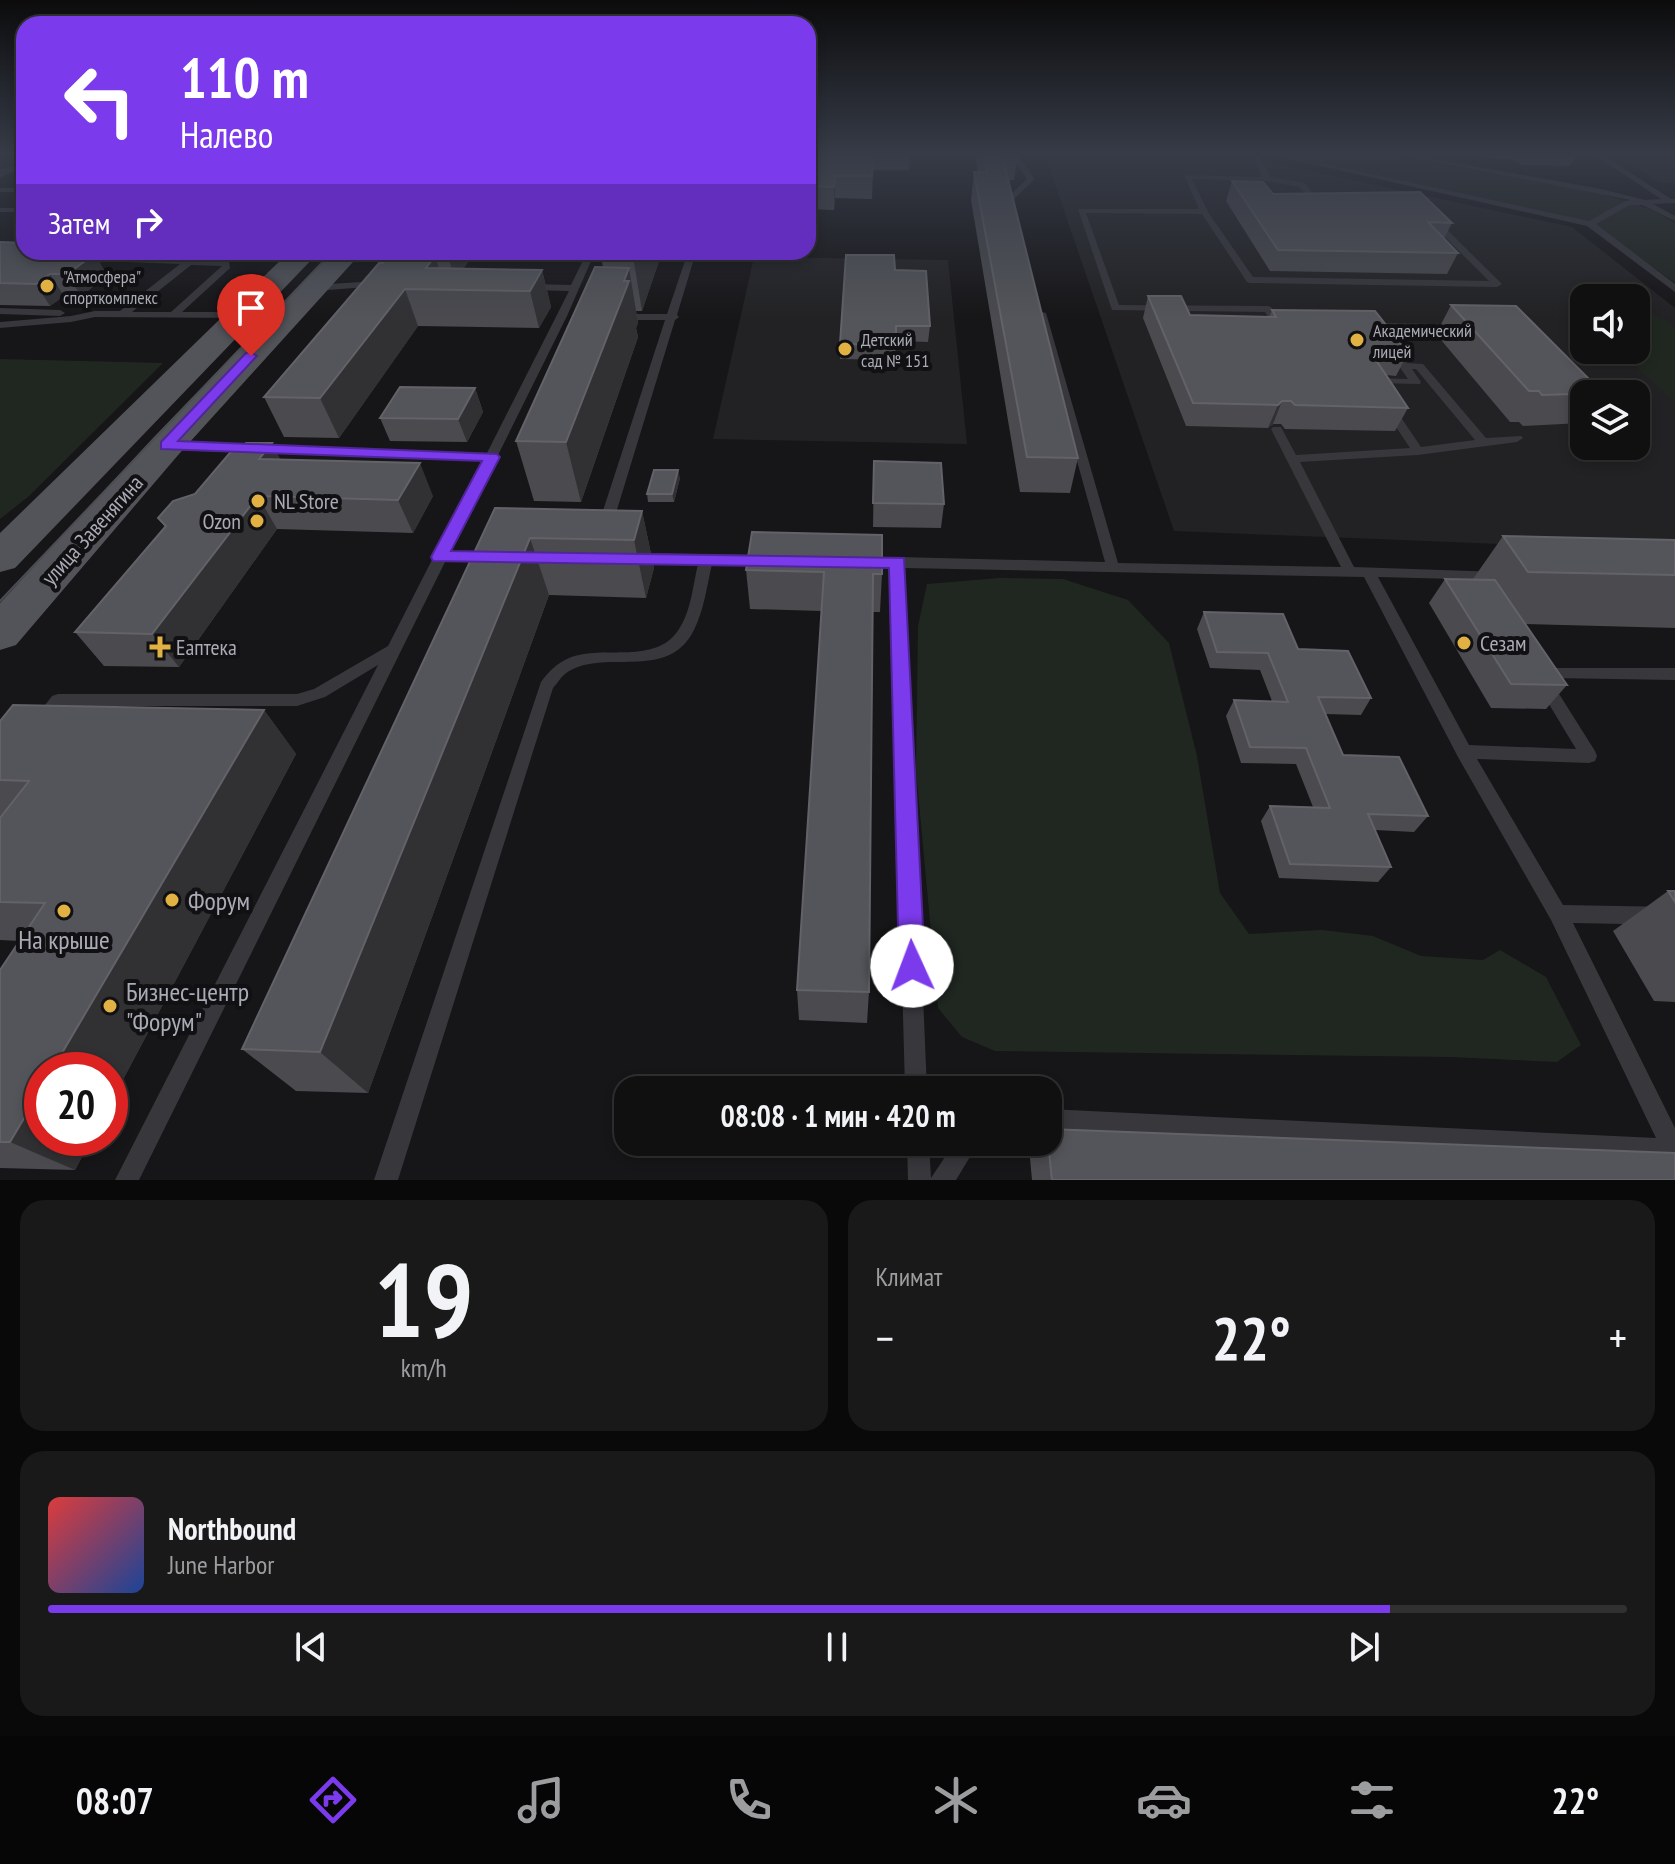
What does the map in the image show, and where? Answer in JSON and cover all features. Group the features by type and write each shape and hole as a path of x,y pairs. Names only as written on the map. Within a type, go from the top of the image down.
{"main road":[{"name":"улица Завенягина","path":"0,558 297,260"},
{"name":"улица Завенягина","path":"0,633 166,446 314,288 362,263"}],"lane":[{"path":"1013,210 1015,219"},
{"path":"1292,324 1278,324 1268,309 1115,308 1081,211 1204,212 1250,280 1497,284 1422,210"},
{"path":"1527,210 1590,224 1675,289"},
{"path":"1590,224 1614,210"},
{"path":"157,260 228,265 173,315"},
{"path":"127,1180 439,557 570,316 574,288 587,260"},
{"path":"600,542 690,260"},
{"path":"122,315 190,261"},
{"path":"362,263 367,284"},
{"path":"314,288 383,284"},
{"path":"526,287 574,288"},
{"path":"1036,295 1113,568"},
{"path":"0,311 243,315"},
{"path":"0,325 95,314"},
{"path":"610,317 674,317"},
{"path":"1361,326 1438,327"},
{"path":"1374,326 1416,382 1371,381 1418,451"},
{"path":"1405,366 1419,366 1484,443"},
{"path":"1277,429 1349,570"},
{"path":"1295,459 1418,451 1517,438"},
{"path":"166,446 492,457"},
{"path":"439,557 502,557"},
{"path":"627,557 786,560"},
{"path":"386,1180 546,686 552,676 574,662 654,654 671,647 683,637 706,559"},
{"path":"850,562 1506,575"},
{"path":"898,562 916,1076"},
{"path":"1062,1121 1675,1151 1558,914 1464,752 1368,572"},
{"path":"29,736 58,700 297,700 319,693 394,649"},
{"path":"1464,752 1589,756 1537,672 1675,674"},
{"path":"1558,914 1675,916"},
{"path":"919,1156 920,1180"},
{"path":"942,1180 958,1156"}],"shaded area":[{"path":"1064,210 1493,210 1572,227 1644,284 1570,284 1570,364 1650,364 1650,288 1675,308 1675,551 1174,531"},
{"path":"1537,210 1649,210 1675,223 1675,283 1591,222"},
{"name":"Детский сад № 151","path":"753,260 948,260 967,444 713,439"},
{"path":"1650,313 1675,328 1675,402 1633,364 1650,364"},
{"path":"0,359 163,363 29,496 0,519"},
{"path":"1000,578 1063,579 1128,600 1169,643 1197,756 1220,893 1249,934 1322,930 1373,936 1421,956 1483,960 1500,950 1546,977 1581,1045 1557,1062 1450,1057 995,1051 962,1037 938,1008 916,770 918,626 927,584"}],"building":[{"path":"981,210 1016,210 1078,458 1027,457"},
{"path":"1251,210 1439,210 1452,223 1428,222 1458,253 1278,250"},
{"path":"0,242 16,243 16,260 87,260 67,274 50,274 36,284 0,283"},
{"path":"846,255 894,255 895,270 926,271 930,326 896,326 896,345 840,344"},
{"path":"385,260 432,260 426,268 542,270 530,291 405,289 320,398 264,397 379,263"},
{"path":"595,267 629,268 624,281 629,281 566,442 516,441"},
{"path":"1148,296 1181,296 1190,315 1276,317 1272,310 1375,311 1408,353 1382,352 1374,357 1408,408 1295,405 1291,401 1282,401 1278,405 1193,403"},
{"path":"1451,305 1516,306 1570,360 1570,364 1574,364 1590,380 1570,380 1570,394 1542,395 1539,391 1529,391"},
{"path":"400,387 475,388 458,419 380,418"},
{"path":"246,443 272,443 259,459 420,463 398,500 258,496 152,634 75,632 166,526 158,518 173,501 195,494 234,448 241,448"},
{"path":"874,461 941,463 944,504 873,503"},
{"path":"654,470 678,470 672,494 647,494"},
{"path":"495,508 642,511 634,540 530,538 320,1052 242,1049"},
{"path":"752,532 882,535 882,574 873,574 869,992 797,990 824,572 746,570"},
{"path":"1503,536 1675,540 1675,575 1528,572"},
{"path":"1445,579 1495,580 1567,685 1511,684"},
{"path":"1204,612 1283,614 1298,649 1348,651 1371,698 1318,697 1343,755 1399,757 1428,816 1368,814 1391,867 1290,864 1270,806 1330,808 1306,748 1250,747 1234,700 1288,702 1268,653 1217,652"},
{"path":"13,705 264,710 63,1052 24,1052 24,1118 10,1142 0,1142 0,970 45,903 0,902 0,818 29,781 0,780 0,721"},
{"path":"1062,1130 1675,1153 1675,1180 1052,1180 1049,1156 1062,1156"}],"tram line":[{"path":"0,601 324,260"}],"place":[{"name":"\"Атмосфера\" спорткомплекс","path":"47,286"},
{"name":"Академический лицей","path":"1357,340"},
{"name":"Детский сад № 151","path":"845,349"},
{"name":"NL Store","path":"258,501"},
{"name":"Ozon","path":"257,521"},
{"name":"Сезам","path":"1464,643"},
{"name":"Еаптека","path":"160,647"},
{"name":"Форум","path":"172,900"},
{"name":"На крыше","path":"64,911"},
{"name":"Бизнес-центр \"Форум\"","path":"110,1006"}],"route":[{"path":"251,356 166,446 492,457 439,557 898,562 912,966"}]}
